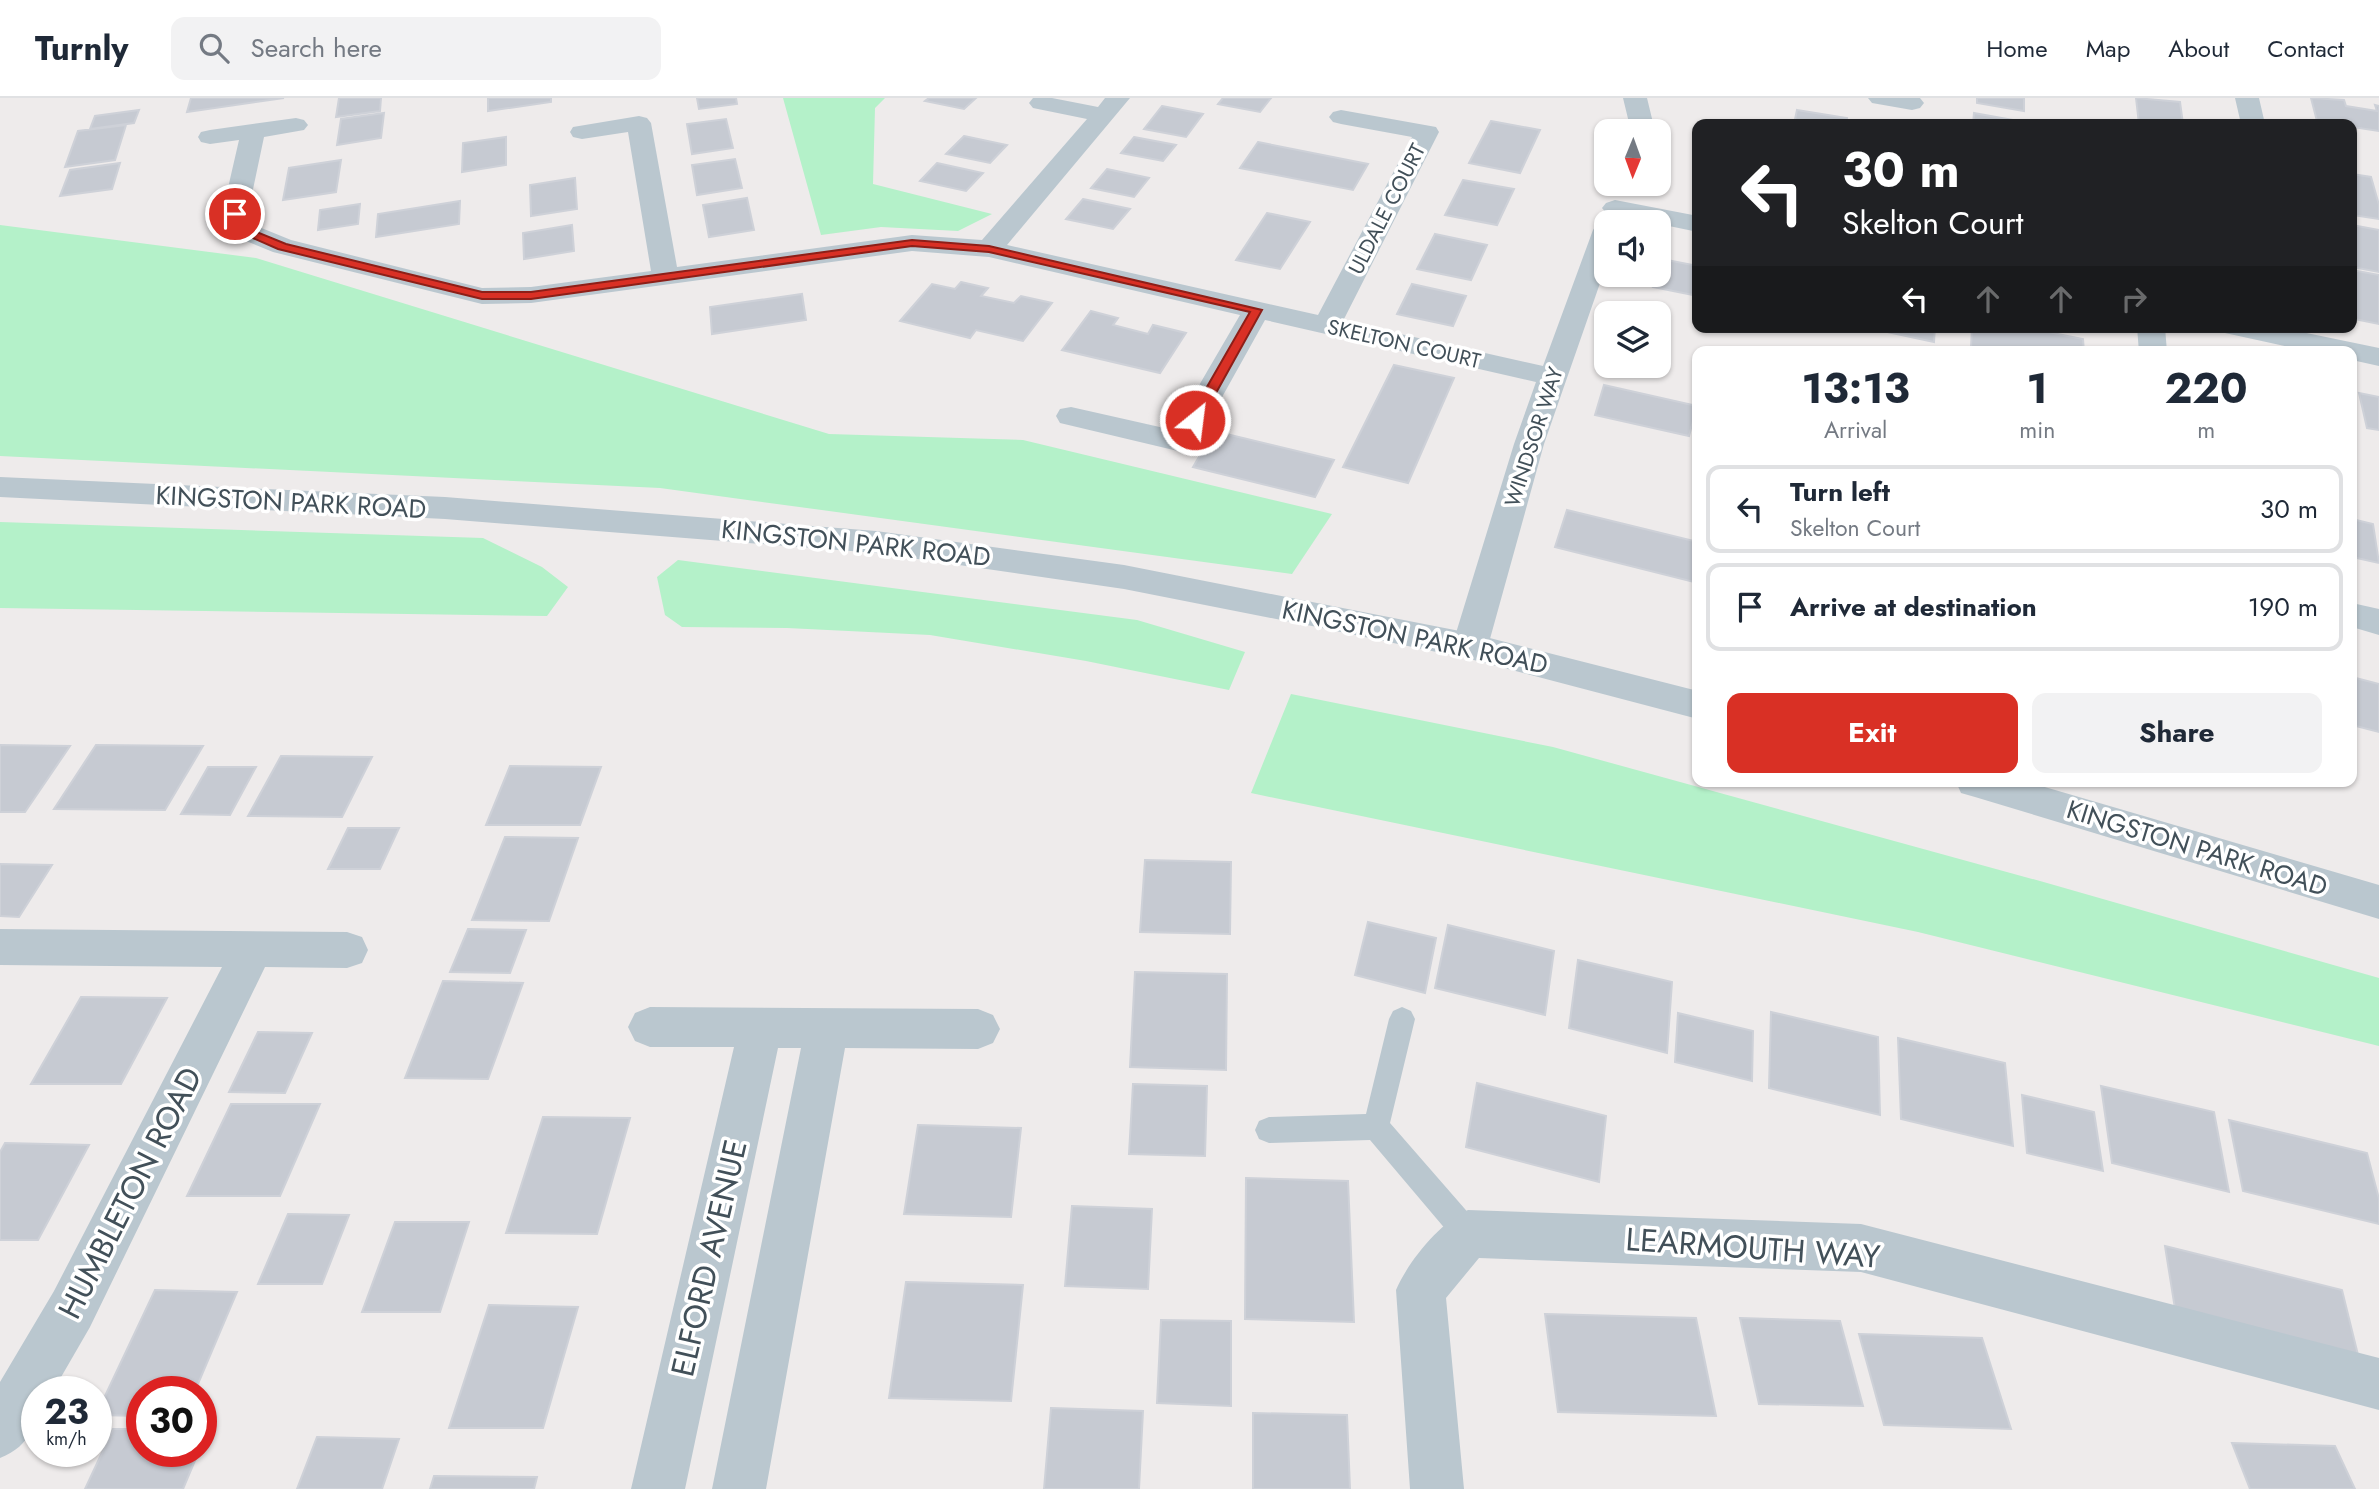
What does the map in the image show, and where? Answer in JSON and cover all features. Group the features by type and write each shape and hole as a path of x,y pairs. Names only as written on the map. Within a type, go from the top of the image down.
{"street":[{"path":"1635,98 1640,119"},
{"path":"1880,98 1911,108"},
{"path":"2248,98 2252,119"},
{"path":"1041,103 1111,107"},
{"path":"989,249 1111,107"},
{"name":"ULDALE COURT","path":"1326,326 1427,132 1341,117"},
{"path":"582,132 639,123 665,276"},
{"path":"210,137 296,125"},
{"name":"SKELTON COURT","path":"253,131 235,214 250,233 282,246 482,296 531,295 912,243 989,249 1552,377"},
{"path":"1671,220 1692,223"},
{"name":"WINDSOR WAY","path":"1470,646 1528,444 1594,265"},
{"path":"1071,416 1182,442 1256,310"},
{"path":"2295,333 2340,346"},
{"path":"2357,351 2379,357"},
{"name":"KINGSTON PARK ROAD","path":"0,487 445,508 876,542 1124,577 1470,646 1692,703"},
{"path":"2357,616 2379,622"},
{"name":"KINGSTON PARK ROAD","path":"1992,787 2379,902"},
{"path":"0,947 347,950"},
{"name":"HUMBLETON ROAD","path":"0,1432 72,1310 252,950"},
{"path":"650,1027 978,1029"},
{"name":"ELFORD AVENUE","path":"658,1489 761,1027"},
{"path":"739,1489 827,1027"},
{"path":"1437,1489 1421,1290 1468,1234"},
{"name":"LEARMOUTH WAY","path":"1468,1234 1861,1248 2379,1384"}],"lane":[{"path":"1376,1127 1402,1019"},
{"path":"1269,1130 1376,1127"},
{"path":"1376,1127 1468,1234"}],"green space":[{"path":"783,98 885,98 875,108 873,184 992,214 958,231 881,227 821,235"},
{"path":"0,225 256,258 829,434 1023,440 1332,514 1292,574 660,488 0,456"},
{"path":"0,522 483,538 542,567 568,587 547,616 0,608"},
{"path":"678,560 1137,620 1245,652 1229,690 1086,661 930,635 787,628 682,627 665,615 657,577"},
{"path":"1291,694 1553,747 2379,978 2379,1046 1918,932 1251,793"}],"building":[{"path":"191,98 284,98 187,112"},
{"path":"339,98 381,98 380,111 336,117"},
{"path":"488,98 551,98 551,102 488,111"},
{"path":"697,98 736,98 737,104 699,109"},
{"path":"929,98 976,98 964,109 925,101"},
{"path":"1223,98 1271,98 1260,112 1218,104"},
{"path":"1977,98 2024,98 2024,111 1977,103"},
{"path":"2136,98 2180,102 2182,119 2138,119"},
{"path":"2311,98 2344,100 2346,106 2377,111 2375,105 2379,106 2379,131 2357,128 2357,119 2316,119"},
{"path":"1162,106 1203,114 1186,137 1144,129"},
{"path":"139,110 134,123 90,129 95,116"},
{"path":"1797,110 1847,118 1847,119 1795,119"},
{"path":"384,113 381,138 337,145 341,119"},
{"path":"1974,113 2008,119 1973,119"},
{"path":"726,119 733,148 692,154 687,124"},
{"path":"1491,121 1540,130 1520,173 1469,163"},
{"path":"126,125 115,160 65,167 78,131"},
{"path":"964,136 1007,145 990,163 946,154"},
{"path":"506,137 506,165 462,172 463,143"},
{"path":"1134,137 1176,145 1163,161 1121,153"},
{"path":"1258,142 1368,164 1353,190 1240,168"},
{"path":"735,159 742,188 697,195 692,165"},
{"path":"341,160 336,192 283,200 289,168"},
{"path":"120,163 112,189 60,196 70,170"},
{"path":"937,163 983,173 966,191 920,181"},
{"path":"1107,169 1149,178 1134,197 1091,188"},
{"path":"2357,175 2371,177 2379,205 2379,219 2357,216"},
{"path":"575,178 577,209 531,216 530,185"},
{"path":"1463,180 1514,189 1497,225 1445,215"},
{"path":"747,198 754,230 709,237 703,205"},
{"path":"1083,199 1130,209 1113,229 1066,219"},
{"path":"460,201 459,224 376,237 378,214"},
{"path":"360,204 358,224 318,230 320,210"},
{"path":"1267,213 1310,222 1280,269 1236,260"},
{"path":"572,225 574,251 524,259 523,233"},
{"path":"2357,226 2379,230 2379,272 2357,268"},
{"path":"1435,234 1487,245 1471,280 1417,269"},
{"path":"1671,261 1692,265 1692,295 1653,287 1671,287"},
{"path":"2357,271 2379,275 2379,324 2357,320"},
{"path":"961,282 988,288 981,296 1014,303 1021,296 1052,303 1023,341 976,330 970,338 900,321 932,284 955,289"},
{"path":"1412,284 1466,296 1453,326 1397,314"},
{"path":"802,294 806,320 712,334 710,307"},
{"path":"1091,311 1118,318 1113,325 1148,334 1153,325 1186,333 1160,373 1062,350"},
{"path":"1892,333 1935,333 1934,342"},
{"path":"1972,333 2053,333 2083,339 2084,346 1971,346"},
{"path":"1394,365 1454,378 1408,483 1343,467"},
{"path":"1604,385 1692,405 1689,436 1595,415"},
{"path":"2359,393 2379,397 2379,430 2367,428"},
{"path":"1214,431 1334,460 1315,497 1193,467"},
{"path":"1567,510 1692,541 1692,581 1555,547"},
{"path":"2357,520 2373,524 2379,563 2357,558"},
{"path":"2357,678 2379,684 2379,732 2357,726"},
{"path":"0,745 70,746 25,812 0,812"},
{"path":"96,745 203,746 165,810 54,809"},
{"path":"281,756 372,757 342,817 248,816"},
{"path":"510,766 601,767 580,825 486,825"},
{"path":"208,767 256,767 230,815 181,814"},
{"path":"348,828 399,828 380,869 328,869"},
{"path":"505,837 578,838 549,921 472,920"},
{"path":"1145,860 1231,862 1230,934 1140,932"},
{"path":"0,864 52,865 19,917 0,916"},
{"path":"1368,922 1436,938 1425,993 1355,975"},
{"path":"1448,925 1554,951 1545,1015 1435,988"},
{"path":"468,929 526,930 510,973 450,972"},
{"path":"1578,960 1672,982 1667,1053 1569,1028"},
{"path":"1135,972 1227,974 1226,1070 1130,1067"},
{"path":"443,981 523,983 488,1079 405,1078"},
{"path":"81,997 167,998 121,1084 31,1084"},
{"path":"1771,1012 1878,1037 1880,1115 1769,1088"},
{"path":"1678,1013 1753,1031 1752,1081 1675,1062"},
{"path":"258,1032 312,1033 285,1093 229,1092"},
{"path":"1898,1038 2005,1063 2013,1146 1901,1119"},
{"path":"1477,1083 1606,1116 1599,1182 1466,1147"},
{"path":"1133,1084 1207,1086 1205,1156 1129,1154"},
{"path":"2101,1086 2214,1112 2229,1192 2112,1163"},
{"path":"2022,1095 2094,1112 2103,1171 2027,1153"},
{"path":"231,1104 320,1104 280,1196 187,1196"},
{"path":"543,1117 630,1118 597,1234 506,1233"},
{"path":"2229,1120 2367,1153 2379,1199 2379,1224 2243,1191"},
{"path":"918,1125 1021,1128 1011,1217 904,1214"},
{"path":"5,1143 89,1145 38,1240 0,1240 0,1152"},
{"path":"1246,1178 1348,1181 1354,1322 1245,1319"},
{"path":"1072,1206 1152,1209 1148,1289 1065,1286"},
{"path":"288,1214 349,1215 322,1284 258,1284"},
{"path":"395,1222 469,1222 440,1312 362,1312"},
{"path":"2165,1246 2342,1290 2360,1363 2176,1315"},
{"path":"906,1282 1023,1285 1011,1401 889,1398"},
{"path":"155,1290 237,1292 201,1376 126,1376 126,1416 112,1415 112,1381"},
{"path":"489,1305 578,1307 543,1428 449,1428"},
{"path":"1545,1314 1696,1318 1716,1416 1558,1412"},
{"path":"1740,1318 1840,1321 1863,1406 1759,1404"},
{"path":"1161,1320 1231,1321 1231,1406 1157,1403"},
{"path":"1859,1334 1982,1338 2011,1429 1884,1425"},
{"path":"1051,1408 1143,1411 1139,1489 1044,1489"},
{"path":"1253,1413 1347,1415 1350,1489 1253,1489"},
{"path":"126,1429 126,1467 192,1467 183,1489 85,1489 95,1467 112,1467 112,1431"},
{"path":"317,1437 399,1439 382,1489 297,1489"},
{"path":"2232,1443 2335,1446 2355,1489 2250,1489"},
{"path":"434,1476 537,1477 534,1489 430,1489"}],"route":[{"path":"235,214 250,233 282,246 482,296 531,295 912,243 989,249 1256,310 1195,420"}]}
